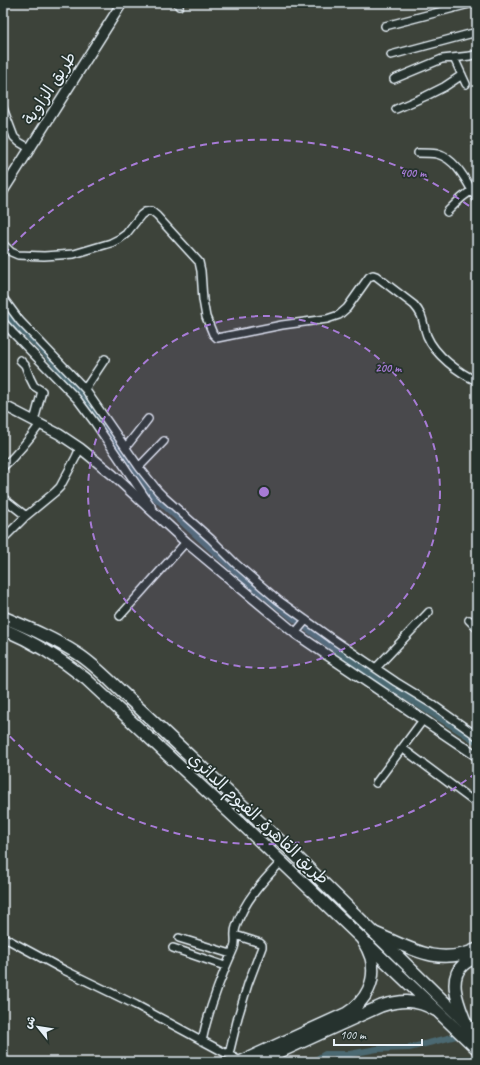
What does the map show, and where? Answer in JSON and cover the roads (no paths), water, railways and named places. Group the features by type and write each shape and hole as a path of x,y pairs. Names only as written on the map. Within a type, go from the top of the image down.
{"main road":[{"name":"طريق القاهرة, الفيوم الدائري","path":"3,617 48,636 85,659 129,698 375,932 466,1023 475,1042"},
{"name":"طريق القاهرة, الفيوم الدائري","path":"3,629 30,641 54,655 86,679 246,828 450,1024 475,1042"},
{"path":"281,862 291,851"},
{"path":"375,932 420,953 439,957 457,956 477,949"},
{"path":"241,1062 347,1013 361,1002 371,985 373,968 371,958 363,940"},
{"path":"466,1023 456,997 456,976 462,965 477,958"},
{"path":"258,1062 381,1006 394,1002 416,1002 439,1012"}],"street":[{"name":"طريق الزاوية","path":"3,190 122,3"},
{"path":"385,26 472,3"},
{"path":"391,55 477,32"},
{"path":"394,79 442,59 477,54"},
{"path":"454,58 466,84"},
{"path":"396,109 444,87 462,75"},
{"path":"3,108 14,137 29,148"},
{"path":"418,153 433,153 448,159 474,189 477,199"},
{"path":"447,212 474,189"},
{"path":"3,244 11,252 18,255 44,256 74,254 119,239 126,234 141,215 150,211 157,216 199,262 206,316 216,337 282,325 328,319 339,315 347,308 369,277 373,275 419,310 429,341 441,356 458,370 477,380"},
{"path":"3,298 20,321 85,390 139,467 158,491 236,564 278,600 301,626 317,648 477,756"},
{"path":"4,324 77,399 157,515"},
{"path":"85,390 105,359"},
{"path":"3,467 33,434 37,423 42,391 34,386 25,365 20,360"},
{"path":"3,405 59,434 80,448 113,475 186,542 301,626 376,668 432,704 477,736"},
{"path":"126,447 148,419"},
{"path":"139,467 164,441"},
{"path":"3,539 26,516 60,487 80,448"},
{"path":"3,498 26,516"},
{"path":"120,616 186,542"},
{"path":"376,668 429,612"},
{"path":"469,620 477,628"},
{"path":"376,783 423,720"},
{"path":"402,748 477,804"},
{"path":"202,1041 205,1023 218,985 236,943 236,927 240,916 259,885 281,862"},
{"path":"229,1054 248,984 262,947 260,943 235,935"},
{"path":"3,937 64,970 136,1005 229,1054 241,1062"},
{"path":"179,938 230,954"},
{"path":"173,948 225,966"}],"waterway":[{"path":"3,310 6,315 48,356 93,409 147,490 245,580 289,615 370,674 477,742"},
{"path":"312,1062 325,1054 350,1054 377,1049 409,1048 464,1034"}]}
